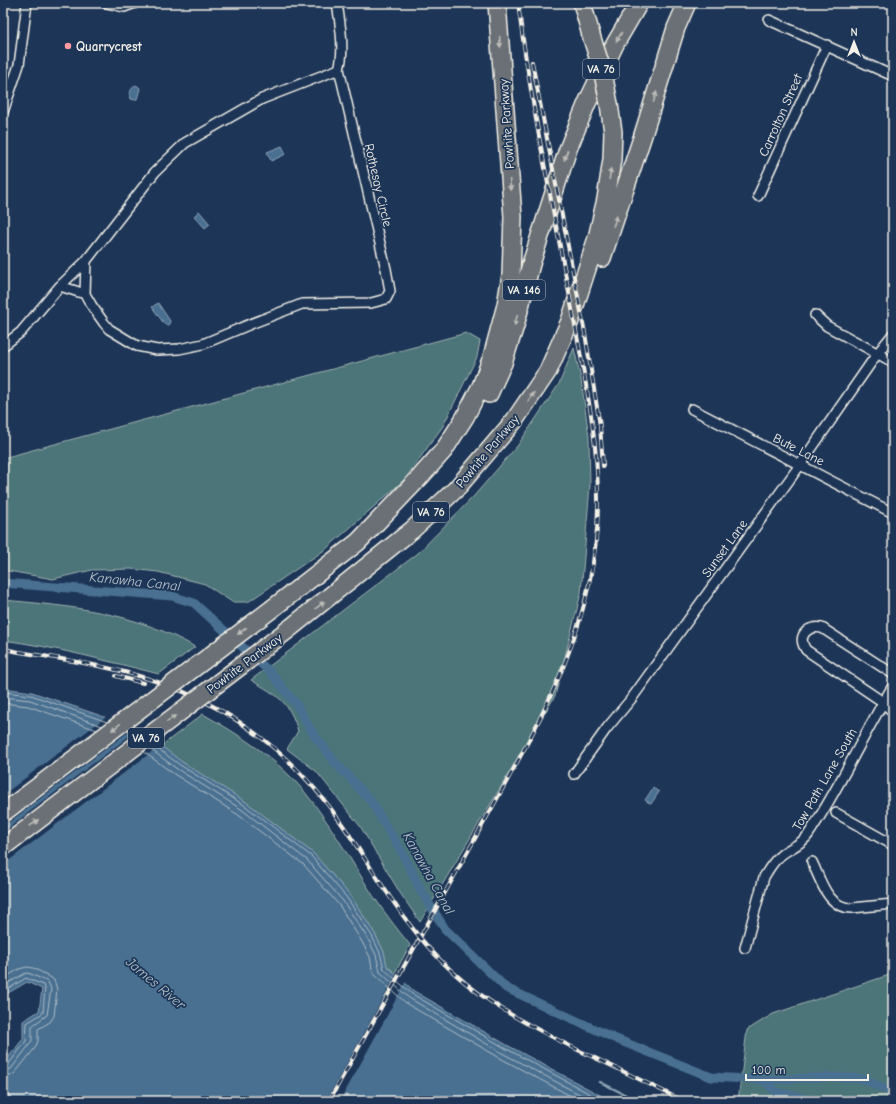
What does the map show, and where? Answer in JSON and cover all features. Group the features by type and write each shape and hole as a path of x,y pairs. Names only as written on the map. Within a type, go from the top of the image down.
{"highway":[{"name":"Powhite Parkway","path":"3,813 358,542 444,450 465,417 481,386 492,357 506,305 511,275 513,217 497,3"},
{"name":"Powhite Parkway","path":"3,847 289,629 412,530 456,490 514,422 548,371 570,321 597,238 606,199 612,159 613,132 602,73 582,3"},
{"name":"VA 146","path":"358,542 414,499 453,456 474,422 503,363 531,264 568,149 587,103 615,44 639,3"},
{"path":"548,371 584,310 641,143 676,28 687,3"}],"street":[{"path":"3,112 19,66 27,3"},
{"path":"107,3 124,7 135,3"},
{"name":"Rothesay Circle","path":"85,294 92,306 110,329 137,346 157,350 179,349 203,344 302,304 371,303 386,299 390,291 386,269 339,69 341,61 338,3"},
{"path":"769,20 893,76"},
{"name":"Carrolton Street","path":"758,196 827,45"},
{"path":"3,346 21,332 60,286 86,261 155,172 185,143 262,99 339,69"},
{"path":"60,286 85,294 86,261"},
{"path":"815,315 827,326 893,362"},
{"name":"Sunset Lane","path":"574,774 607,728 632,698 877,354 893,334"},
{"name":"Bute Lane","path":"692,409 893,513"},
{"path":"893,674 822,628 815,626 804,634 802,645 806,650 883,702 893,712"},
{"name":"Tow Path Lane South","path":"745,948 764,877 770,867 782,854 807,837 825,808 893,686"},
{"path":"836,813 893,845"},
{"path":"812,862 829,898 838,905 846,908 852,908 893,904"}],"green space":[{"path":"466,333 480,341 477,357 443,426 404,480 326,549 248,602 232,602 205,584 158,572 131,569 92,570 53,579 3,570 3,458"},
{"path":"574,348 581,379 589,437 590,486 581,593 555,696 420,922 400,893 360,826 316,771 287,749 298,731 291,713 275,695 251,680 417,554 474,496 518,445 559,384"},
{"path":"3,600 77,608 126,618 172,635 195,647 159,674 62,650 3,640"},
{"path":"203,714 244,739 282,768 304,791 313,803 331,828 377,901 410,945 395,973 387,966 384,952 375,934 350,895 313,853 246,802 182,762 161,746"},
{"path":"892,974 893,1101 738,1101 747,1030 773,1014"}],"water":[{"path":"136,85 140,89 137,99 135,100 131,99 130,93 132,88"},
{"path":"282,146 286,154 271,161 267,152"},
{"path":"199,211 210,224 205,228 194,216"},
{"path":"158,303 170,321 169,325 165,325 152,307"},
{"name":"James River","path":"3,688 32,692 139,729 182,762 246,802 313,853 350,895 375,934 384,952 387,966 414,991 507,1045 611,1101 3,1101 3,1064 23,1039 23,1021 39,1011 42,989 27,982 3,996"},
{"path":"653,788 659,792 651,804 645,800"}],"pier":[{"path":"107,716 136,726 3,827 3,795"},
{"path":"140,728 162,744 3,865 3,832"},
{"path":"397,973 406,981 340,1101 326,1101"}],"waterway":[{"name":"Kanawha Canal","path":"3,583 172,596 194,603 270,672 296,704 310,729 334,761 370,800 403,854 421,891 445,929 506,988 616,1039 711,1077 764,1080 834,1077 863,1079 893,1093"},
{"path":"764,1080 776,1092 815,1101"},
{"path":"600,1082 638,1101"}],"railway":[{"path":"329,1101 537,724 573,641 586,598 594,554 598,507 598,482 590,408 536,118 518,3"},
{"path":"532,62 585,333 600,426 603,466"},
{"path":"3,649 100,666 132,674 164,684 195,697 224,712 251,730 300,772 322,797 342,824 380,883 407,921 437,957 468,985 499,1007 531,1026 683,1101"},
{"path":"116,676 143,683"}],"place":[{"name":"Quarrycrest","path":"68,46"}]}
